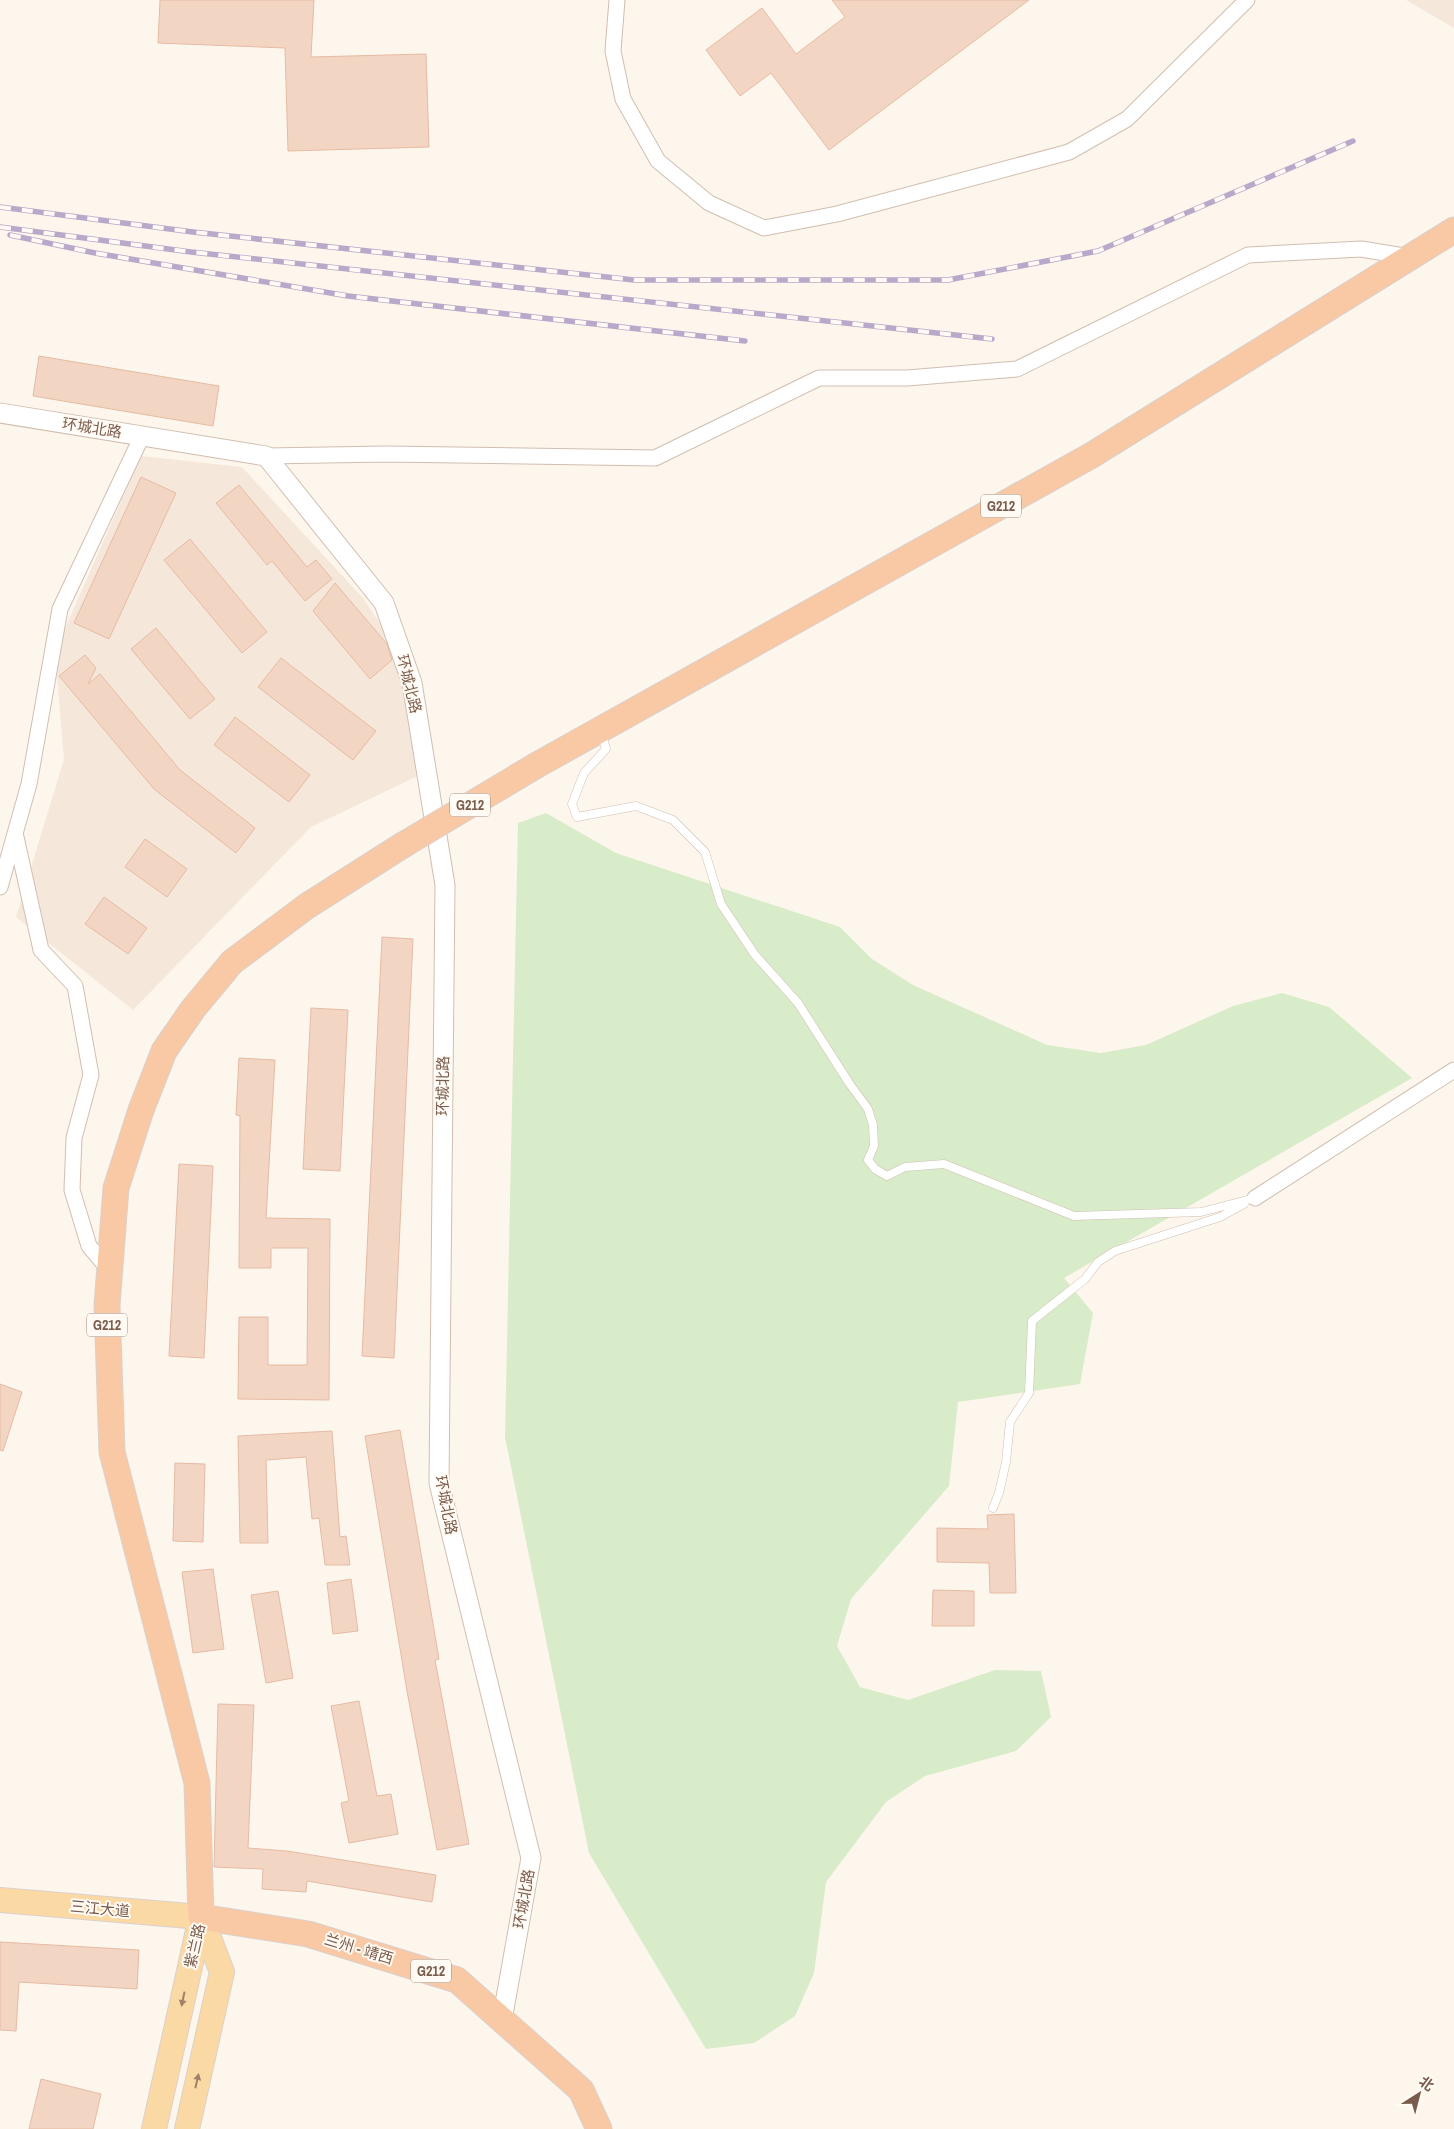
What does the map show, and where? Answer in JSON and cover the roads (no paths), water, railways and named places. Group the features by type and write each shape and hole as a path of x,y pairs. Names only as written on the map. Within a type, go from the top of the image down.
{"highway":[{"name":"G212","path":"201,1917 197,1783 112,1452 107,1315 116,1188 141,1110 164,1051 193,1008 232,962 307,906 403,845 537,765 1092,455 1454,230"},
{"name":"兰州 - 靖西","path":"201,1917 308,1934 457,1980 581,2090 600,2129"}],"main road":[{"name":"三江大道","path":"0,1900 201,1917"},
{"name":"紫兰路","path":"154,2129 201,1917"},
{"name":"紫兰路","path":"187,2129 222,1972 201,1917"}],"street":[{"path":"617,0 613,51 623,99 658,161 709,203 764,228 838,214 1069,152 1127,118 1247,0"},
{"path":"266,456 386,454 655,458 819,378 907,378 1017,369 1248,255 1361,248 1410,257"},
{"name":"环城北路","path":"0,413 266,456 384,603 412,684 445,885 439,1483 531,1858 502,2020"},
{"path":"0,887 29,784 60,610 142,436"},
{"path":"15,834 41,950 75,986 91,1075 74,1138 72,1190 89,1246 110,1271"},
{"path":"1255,1198 1454,1070"}],"lane":[{"path":"600,730 606,749 584,773 572,804 578,817 636,806 673,820 704,852 721,904 755,955 798,1003 868,1109 873,1125 874,1146 868,1160 875,1169 887,1176 905,1167 944,1164 1074,1216 1201,1212 1255,1198"},
{"path":"993,1508 999,1493 1006,1462 1010,1422 1029,1393 1032,1322 1085,1279 1098,1262 1115,1251 1220,1217 1255,1198"}],"railway":[{"path":"0,207 193,232 634,280 948,280 1098,251 1353,141"},
{"path":"0,227 191,252 992,339"},
{"path":"10,235 95,253 348,296 745,341"}]}
